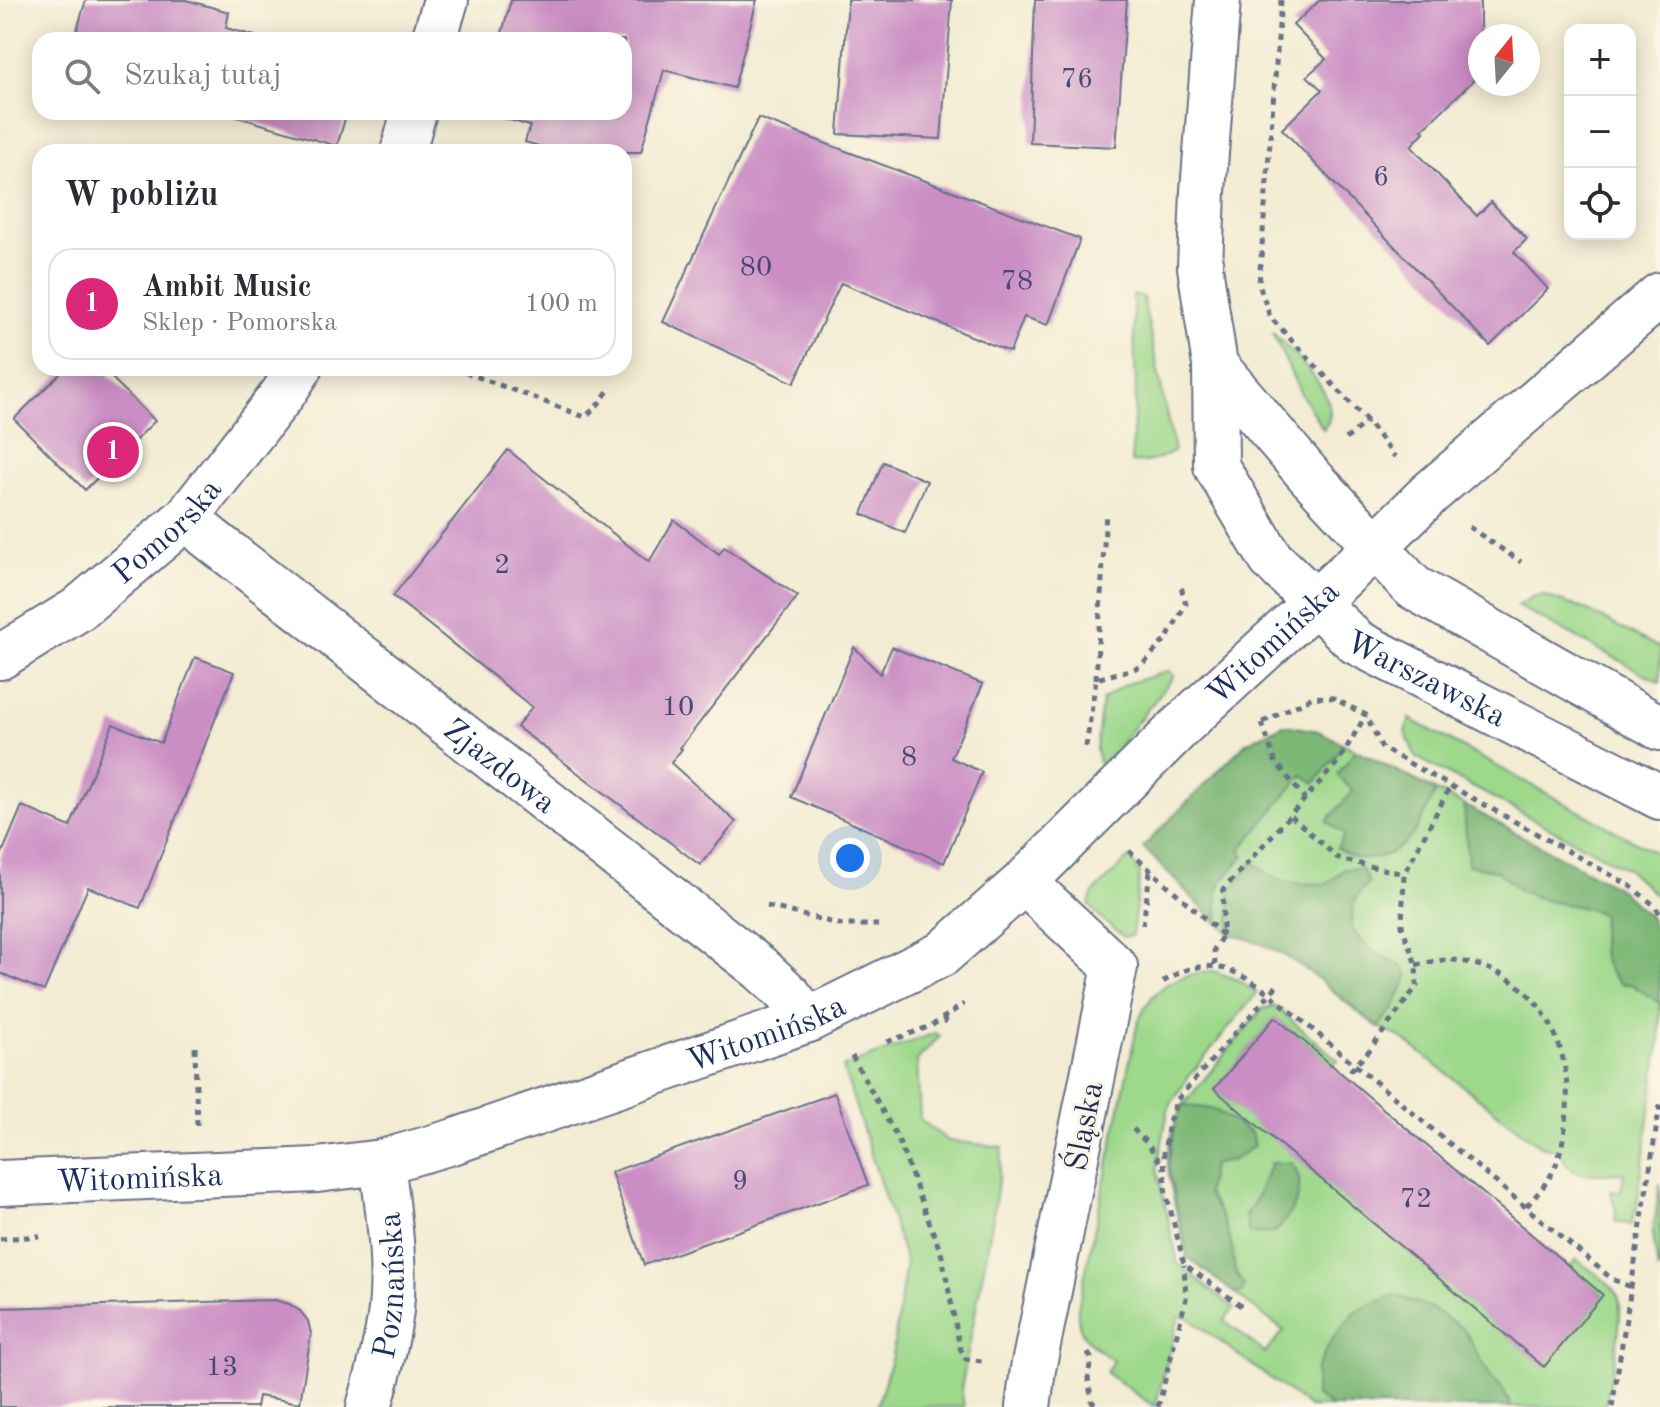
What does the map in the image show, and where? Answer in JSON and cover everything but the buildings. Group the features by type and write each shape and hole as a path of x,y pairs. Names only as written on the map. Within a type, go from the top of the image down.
{"street":[{"path":"436,32 446,0"},
{"name":"Warszawska","path":"1218,0 1200,267 1215,365 1216,466 1271,559 1356,642 1660,797"},
{"path":"405,144 412,120"},
{"name":"Witomińska","path":"0,1183 317,1170 382,1162 455,1141 808,1020 942,954 1024,882 1185,722 1429,494 1660,295"},
{"path":"1215,365 1307,473 1413,587 1660,728"},
{"name":"Pomorska","path":"0,657 77,610 187,517 295,376"},
{"name":"Zjazdowa","path":"187,517 207,536 760,968 789,995 808,1020"},
{"name":"Śląska","path":"1024,882 1115,967 1031,1388"},
{"name":"Poznańska","path":"369,1407 391,1310 389,1226 382,1162"}],"path":[{"path":"1281,0 1259,284 1270,317 1367,421 1395,457"},
{"path":"475,376 585,417 611,387"},
{"path":"1339,445 1367,421"},
{"path":"1084,759 1096,679 1106,512"},
{"path":"1458,520 1521,562"},
{"path":"1096,679 1140,667 1167,638 1186,604 1180,583"},
{"path":"1252,727 1313,697 1333,698 1366,715 1382,748 1629,885 1654,905 1660,914"},
{"path":"1215,965 1214,949 1223,935 1223,890 1338,762 1366,715"},
{"path":"1262,723 1275,761 1305,799"},
{"path":"1350,1071 1417,986 1416,965 1402,926 1404,874 1450,787"},
{"path":"1291,816 1339,859 1404,874"},
{"path":"1121,844 1223,935"},
{"path":"760,905 842,925 871,927 885,924"},
{"path":"1416,965 1450,959 1505,976 1527,993 1553,1029 1563,1052 1565,1129 1556,1164 1526,1207"},
{"path":"1155,988 1167,979 1205,965 1242,974 1612,1279 1631,1287"},
{"path":"1158,1407 1186,1299 1184,1264 1165,1188 1164,1153 1169,1122 1176,1101 1280,982"},
{"path":"943,1018 951,1027"},
{"path":"195,1047 197,1127 205,1127"},
{"path":"852,1055 898,1139 942,1256 960,1348 966,1359 1031,1388"},
{"path":"1612,1407 1660,1105"},
{"path":"1459,1161 1464,1155"},
{"path":"1563,1249 1569,1242"},
{"path":"1184,1264 1241,1306"},
{"path":"1084,1349 1091,1358 1088,1378 1092,1402 1099,1407"}],"green space":[{"path":"1133,295 1143,297 1174,451 1159,459 1143,462 1131,462 1136,393"},
{"path":"1272,332 1303,364 1323,391 1329,405 1329,418 1323,429 1300,392"},
{"path":"1542,595 1584,609 1660,648 1660,682 1517,606"},
{"path":"1170,671 1174,676 1104,764 1099,763 1096,749 1102,700 1126,684"},
{"path":"1410,719 1660,855 1660,899 1627,869 1416,757 1405,732"},
{"path":"1284,725 1318,731 1452,799 1617,887 1648,916 1660,937 1660,1039 1637,1206 1631,1225 1615,1221 1611,1191 1621,1192 1624,1173 1585,1174 1570,1168 1559,1150 1540,1146 1400,1037 1352,1008 1294,960 1254,940 1230,934 1143,847 1246,743"},
{"path":"1284,725 1318,731 1344,744 1315,783 1302,775 1240,850 1244,855 1218,887 1218,924 1143,847 1246,743"},
{"path":"1356,750 1436,791 1421,823 1408,840 1390,853 1367,859 1357,858 1337,848 1345,835 1327,821 1353,791 1337,775"},
{"path":"1464,805 1617,887 1648,916 1660,937 1660,1003 1631,984 1621,984 1613,977 1602,952 1602,914 1547,901 1520,891 1497,871 1468,865"},
{"path":"1129,858 1140,873 1132,936 1124,937 1099,917 1089,904 1093,893"},
{"path":"1253,862 1280,880 1295,883 1327,884 1344,869 1361,868 1369,882 1354,903 1352,930 1374,952 1398,964 1408,976 1394,1008 1378,1027 1290,959 1251,940 1230,934 1230,891"},
{"path":"1214,971 1238,980 1257,993 1190,1075 1169,1106 1157,1168 1178,1264 1234,1308 1224,1320 1265,1353 1284,1331 1187,1257 1171,1187 1169,1150 1183,1105 1262,1009 1275,1006 1338,1060 1333,1066 1275,1018 1215,1089 1544,1366 1603,1295 1570,1267 1576,1259 1605,1281 1618,1296 1620,1317 1605,1407 1309,1407 1187,1317 1179,1316 1155,1407 1106,1373 1113,1361 1083,1334 1078,1308 1137,1026 1149,1002 1165,985 1187,976"},
{"path":"935,1033 940,1036 917,1060 920,1119 948,1141 1003,1147 961,1389 964,1407 877,1407 892,1356 906,1263 843,1067"},
{"path":"1183,1105 1213,1109 1251,1133 1254,1146 1233,1160 1212,1165 1207,1193 1229,1235 1235,1268 1244,1285 1242,1293 1235,1293 1187,1257 1168,1165 1176,1119"},
{"path":"1271,1163 1292,1163 1299,1182 1297,1200 1275,1233 1249,1234 1245,1216"},
{"path":"1660,1183 1660,1262 1658,1271 1653,1233"},
{"path":"1394,1295 1429,1307 1464,1329 1512,1407 1331,1407 1315,1395 1316,1370 1332,1339 1356,1311"}],"place":[{"name":"Ambit Music","path":"113,452"}]}
